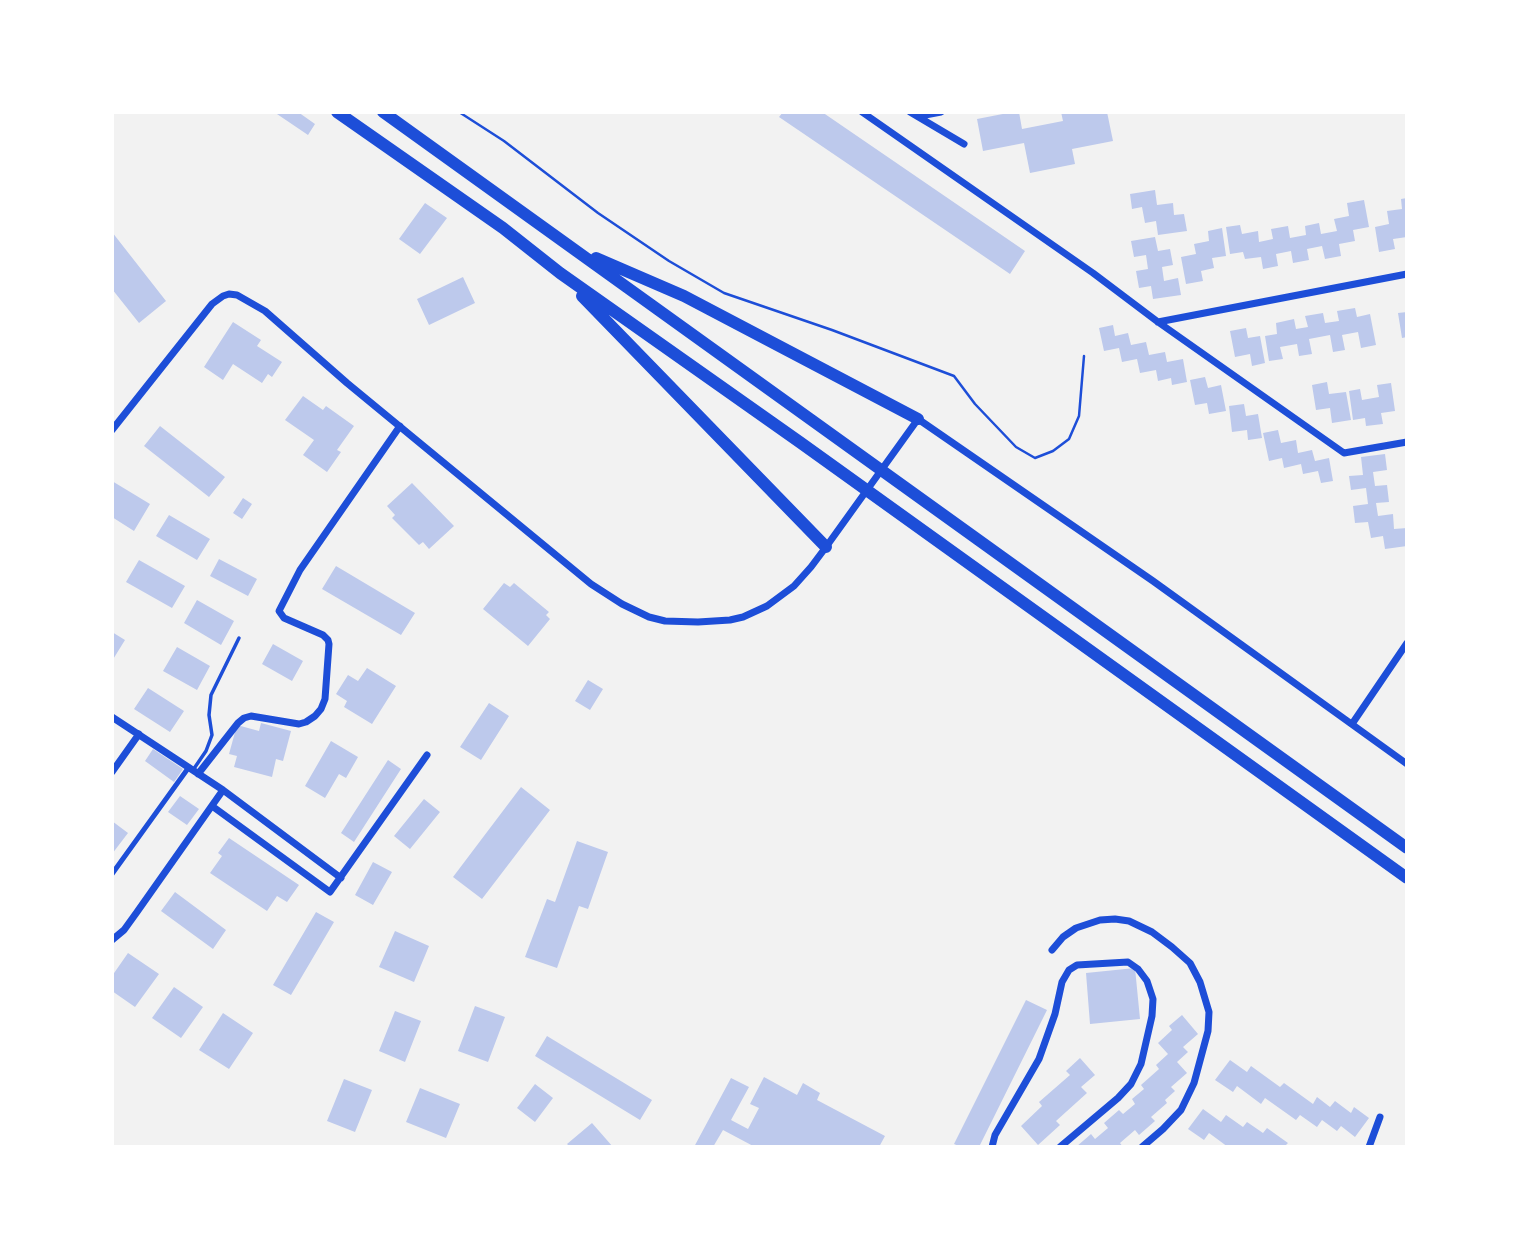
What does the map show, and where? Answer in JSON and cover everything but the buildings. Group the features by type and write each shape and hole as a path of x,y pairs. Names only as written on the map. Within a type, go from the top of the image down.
{"highway":[{"path":"337,112 503,228 560,273 1407,878"},
{"path":"383,112 1407,848"},
{"path":"574,248 684,296 918,419"},
{"path":"560,273 826,547"}],"street":[{"path":"862,112 1344,453 1407,442"},
{"path":"913,113 941,112"},
{"path":"913,113 964,144"},
{"path":"1158,322 1407,274"},
{"path":"112,430 212,304 223,296 237,295 265,311 347,383 591,584 649,617 665,621 698,622 730,620 750,614 776,600 793,586 811,568 918,419 1153,581 1407,764"},
{"path":"112,874 193,770 244,718 251,716 299,724 315,716 321,709 325,699 328,640 323,635 284,618 279,611 300,570 400,426"},
{"path":"1352,724 1407,643"},
{"path":"112,717 223,790 341,878"},
{"path":"112,772 139,734"},
{"path":"212,806 330,892 427,755"},
{"path":"112,940 124,930 223,790"},
{"path":"1052,950 1063,937 1088,923 1115,919 1129,921 1152,932 1172,947 1190,963 1200,982 1209,1012 1208,1031 1194,1083 1181,1110 1142,1147"},
{"path":"992,1147 995,1135 1039,1059 1055,1014 1062,982 1069,970 1077,965 1128,962 1138,969 1147,981 1153,999 1152,1016 1141,1064 1131,1084 1118,1098 1060,1147"},
{"path":"1369,1147 1380,1116"}],"lane":[{"path":"193,770 212,736 209,715 211,695 239,638"}],"path":[{"path":"459,112 504,141 598,213 668,261 724,293 954,376 975,404 1016,447 1035,458 1053,451 1069,439 1079,416 1084,356"}]}
